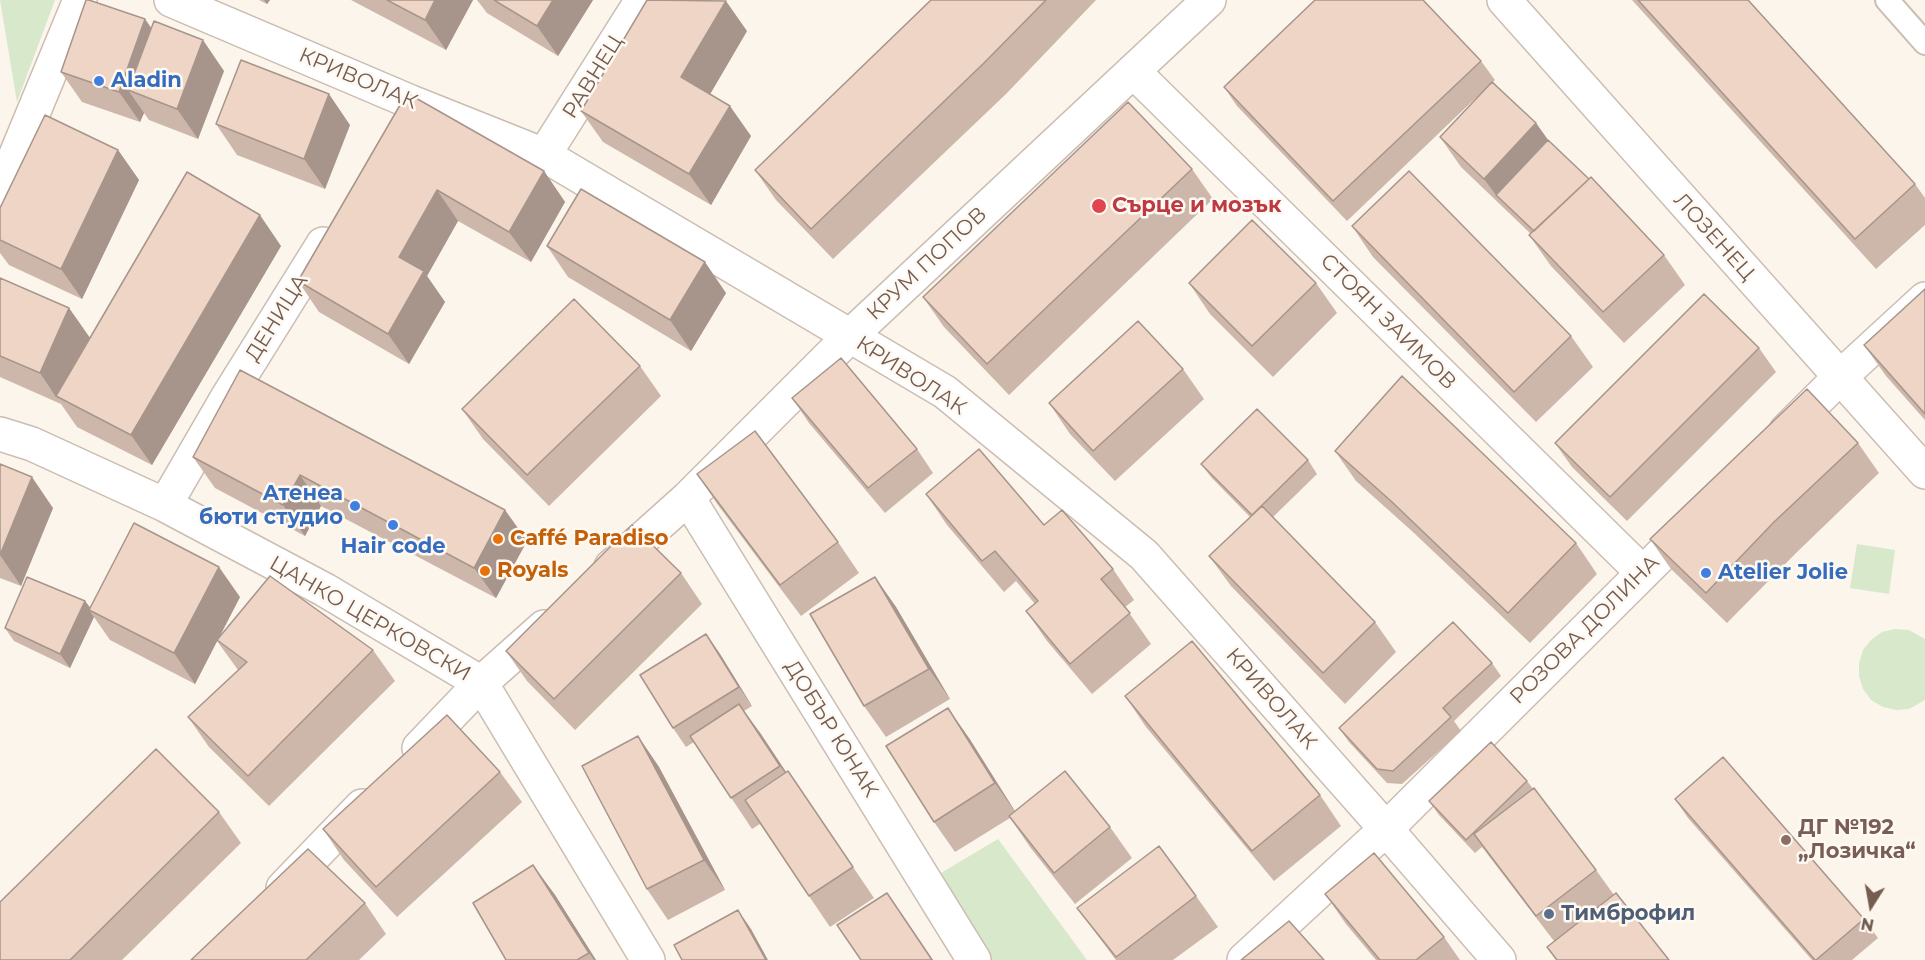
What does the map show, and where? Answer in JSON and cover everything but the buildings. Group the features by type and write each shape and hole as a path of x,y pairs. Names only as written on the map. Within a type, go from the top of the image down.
{"street":[{"path":"2,173 80,0"},
{"name":"КРИВОЛАК","path":"171,0 411,102 544,155 945,392 1144,555 1386,829 1498,960"},
{"name":"РАВНЕЦ","path":"544,155 642,0"},
{"name":"КРУМ ПОПОВ","path":"593,583 688,498 850,336 1209,0"},
{"name":"ЛОЗЕНЕЦ","path":"1504,0 1925,472"},
{"name":"СТОЯН ЗАИМОВ","path":"1133,71 1643,573"},
{"path":"392,132 411,102"},
{"name":"ДЕНИЦА","path":"165,505 227,398 337,221"},
{"path":"1766,451 1839,378 1925,299"},
{"name":"ЦАНКО ЦЕРКОВСКИ","path":"0,434 32,444 165,505 325,590 481,683 648,960"},
{"name":"ДОБЪР ЮНАК","path":"688,498 974,960"},
{"name":"РОЗОВА ДОЛИНА","path":"1244,960 1386,829 1717,500"},
{"path":"262,910 481,683 567,606"}],"lane":[{"path":"1887,0 1925,43"}],"green space":[{"path":"0,0 55,0 17,102"},
{"path":"1857,544 1895,550 1889,594 1850,588"},
{"path":"1895,629 1909,630 1925,639 1925,700 1909,709 1896,710 1883,707 1871,700 1863,689 1859,676 1859,663 1863,650 1882,632"},
{"path":"998,839 1087,960 974,960 926,882"}],"place":[{"name":"Aladin","path":"99,81"},
{"name":"Сърце и мозък","path":"1099,206"},
{"name":"Атенеа бюти студио","path":"355,506"},
{"name":"Hair code","path":"393,525"},
{"name":"Caffé Paradiso","path":"498,539"},
{"name":"Royals","path":"485,571"},
{"name":"Atelier Jolie","path":"1706,573"},
{"name":"ДГ №192 „Лозичка“","path":"1786,840"},
{"name":"Тимброфил","path":"1549,914"}]}
